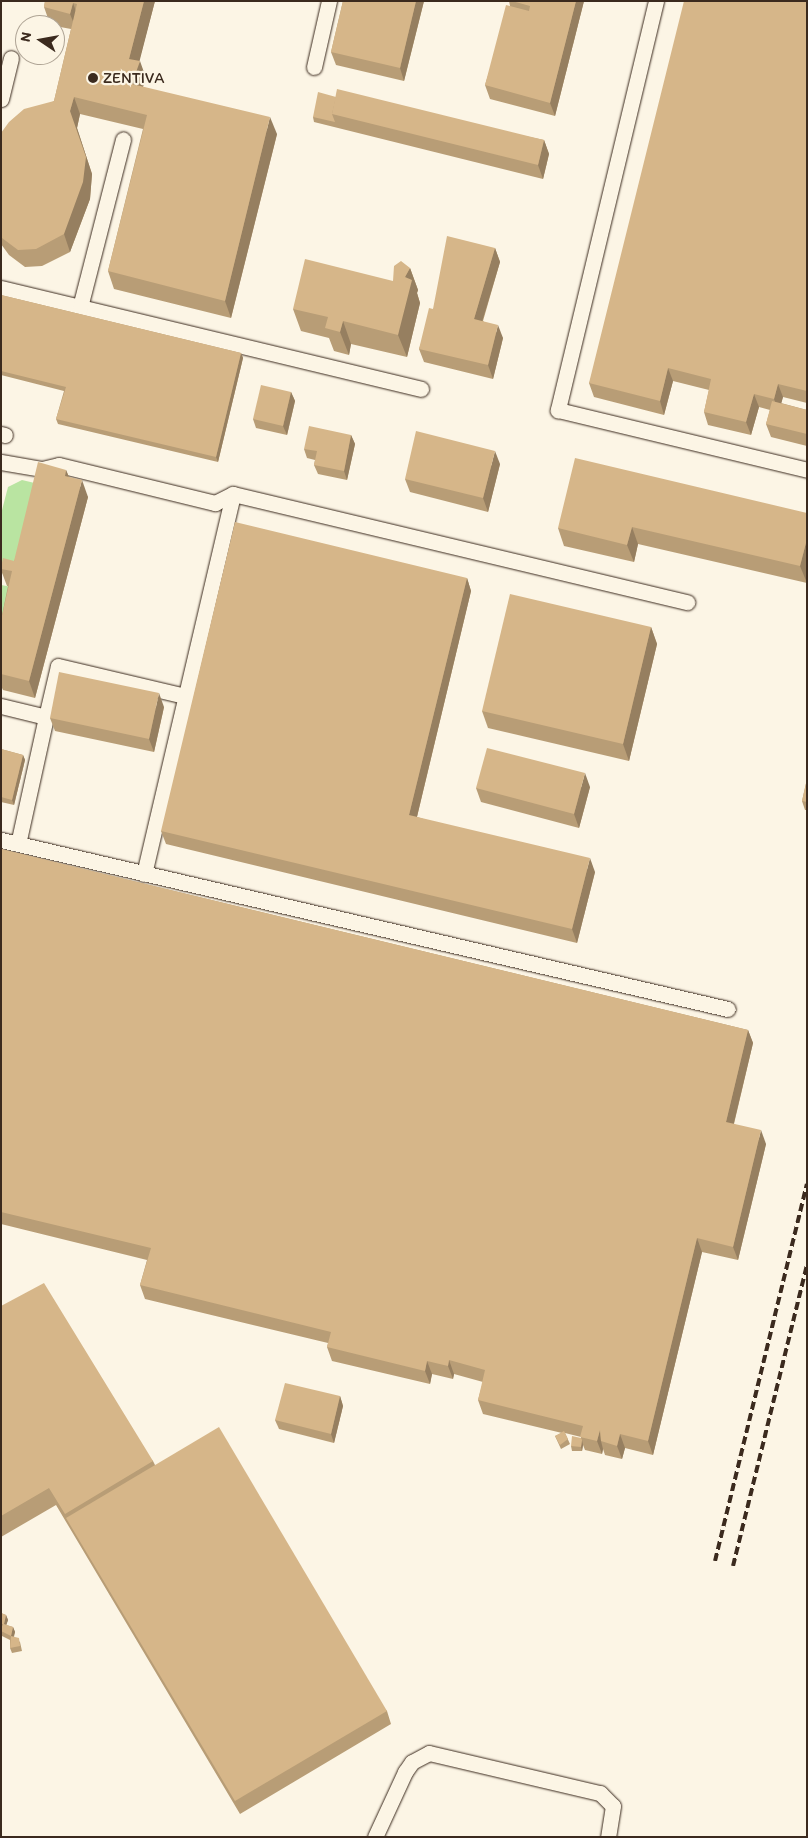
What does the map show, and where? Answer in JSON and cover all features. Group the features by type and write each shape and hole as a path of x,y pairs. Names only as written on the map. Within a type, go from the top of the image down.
{"lane":[{"path":"314,67 329,1"},
{"path":"656,1 558,410 807,470"},
{"path":"1,99 11,58"},
{"path":"80,307 123,139"},
{"path":"1,288 421,388"},
{"path":"1,462 42,470 60,466 215,503 233,494 687,602"},
{"path":"144,874 233,494"},
{"path":"18,844 58,666 185,696"},
{"path":"1,706 46,718"},
{"path":"1,840 728,1009"},
{"path":"375,1837 405,1772 412,1762 429,1753 600,1793 609,1798 614,1816 608,1837"}],"green space":[{"path":"22,480 43,485 10,575 1,573 1,514 8,487"},
{"path":"1,585 18,588 1,656"}],"building":[{"path":"45,1 144,1 129,59 140,61 132,84 270,117 225,301 108,271 147,115 74,97 70,111 86,157 83,182 64,234 36,249 18,250 1,237 1,133 9,122 24,109 54,101 63,65 65,65 65,55 77,4 73,3 70,14 44,7"},
{"path":"343,1 416,1 400,68 331,52"},
{"path":"512,1 576,1 550,103 485,85 506,5 529,11 530,6"},
{"path":"684,1 807,1 807,391 778,384 774,399 754,394 746,422 704,412 711,379 668,368 660,401 589,383"},
{"path":"337,89 544,140 538,165 332,114"},
{"path":"318,92 336,97 332,114 335,122 313,117"},
{"path":"447,236 495,248 474,319 498,325 488,365 419,349 429,308 433,309"},
{"path":"305,259 393,281 394,266 401,261 410,268 405,277 412,280 398,335 343,321 340,332 325,328 328,317 293,309"},
{"path":"1,295 241,353 216,457 56,419 66,387 1,371"},
{"path":"261,385 291,392 283,426 253,419"},
{"path":"772,401 807,410 807,434 766,424"},
{"path":"309,426 351,435 344,471 314,465 317,451 304,449"},
{"path":"416,431 495,451 483,498 405,479"},
{"path":"575,458 807,513 807,539 800,566 632,527 627,545 558,528"},
{"path":"38,462 66,470 65,476 82,480 29,681 1,674 1,620 12,571 1,569 1,567 3,558 14,561"},
{"path":"235,522 467,578 409,815 590,858 572,929 161,831"},
{"path":"510,594 651,627 623,744 482,711"},
{"path":"59,672 159,693 149,739 50,718"},
{"path":"487,748 585,773 574,814 476,788"},
{"path":"1,749 23,755 12,800 1,797"},
{"path":"807,779 807,802 802,801"},
{"path":"1,849 748,1030 726,1122 761,1130 733,1247 697,1238 648,1441 620,1434 617,1446 601,1441 600,1430 597,1441 580,1437 583,1426 478,1400 485,1370 449,1360 448,1366 427,1361 425,1371 327,1347 331,1332 140,1285 151,1248 1,1212"},
{"path":"44,1283 153,1461 65,1514 49,1488 1,1516 1,1306"},
{"path":"285,1383 340,1396 331,1434 275,1420"},
{"path":"219,1427 387,1711 235,1801 66,1518"},
{"path":"564,1431 568,1439 560,1445 555,1436"},
{"path":"572,1436 581,1438 581,1447 571,1446"},
{"path":"1,1613 6,1615 4,1624 13,1627 11,1636 1,1631 3,1624 1,1624"},
{"path":"11,1636 19,1638 20,1646 10,1648"}],"railway":[{"path":"715,1561 807,1184"},
{"path":"733,1566 807,1265"}],"place":[{"name":"ZENTIVA","path":"93,78"}]}
